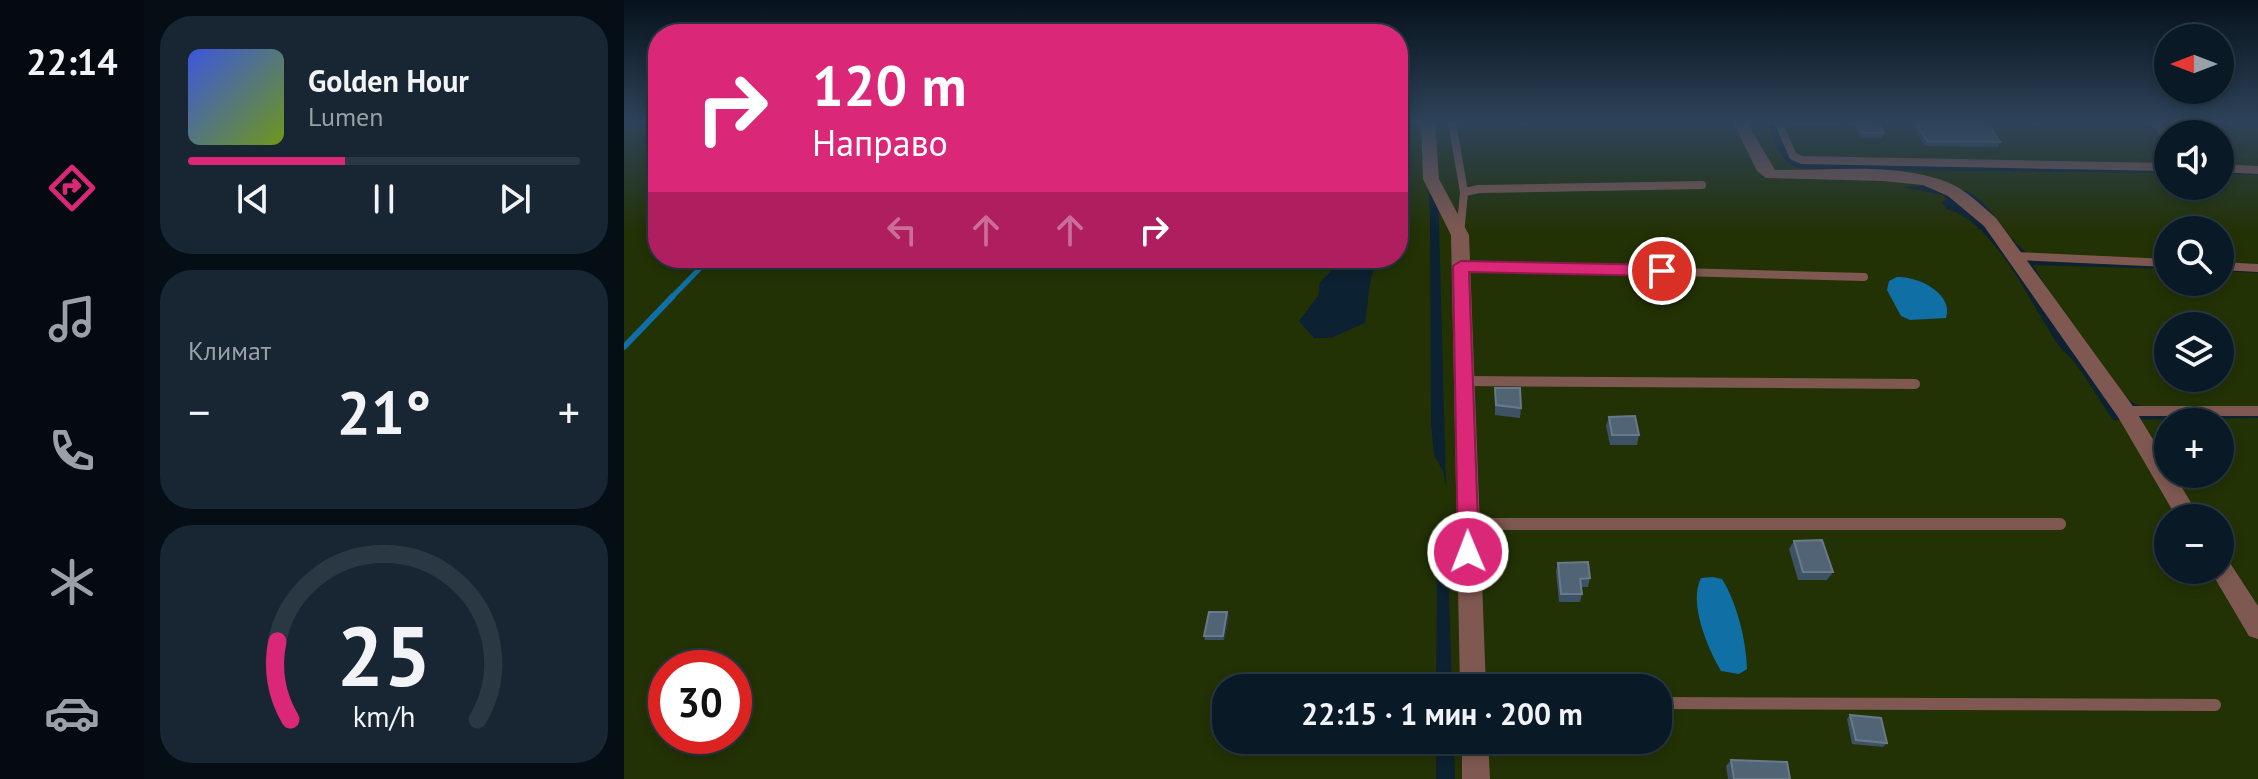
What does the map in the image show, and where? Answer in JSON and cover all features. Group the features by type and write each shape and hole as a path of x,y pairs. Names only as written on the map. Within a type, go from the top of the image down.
{"street":[{"path":"1430,158 1431,179 1460,235 1473,674"},
{"path":"1759,158 1765,171 1772,175 1907,178 1938,185 1963,199 1990,222 2015,256 2125,411 2181,504"},
{"path":"2231,584 2258,628"},
{"path":"1475,754 1476,779"}],"lane":[{"path":"1459,158 1465,192 1460,235"},
{"path":"1798,158 2154,167"},
{"path":"2234,169 2258,170"},
{"path":"1465,192 1479,189 1702,185"},
{"path":"2015,256 2154,262"},
{"path":"1461,266 1864,277"},
{"path":"2234,267 2258,268"},
{"path":"1466,381 1915,384"},
{"path":"2125,411 2258,411"},
{"path":"1468,524 2060,524"},
{"path":"1672,703 2215,705"}],"green space":[{"path":"624,158 648,158 648,268 1335,268 1320,282 1318,296 1299,321 1314,338 1331,338 1365,323 1373,268 1408,268 1408,158 1427,158 1431,424 1434,455 1443,471 1446,487 1436,158 1784,158 1805,169 2154,173 2154,200 2234,200 2234,174 2258,175 2258,264 2234,263 2234,216 2154,216 2154,261 2029,254 1971,193 1942,186 1903,187 1942,195 1947,199 1942,202 1946,209 1963,216 1995,245 2057,343 2073,360 2113,420 2154,419 2154,488 2234,488 2234,418 2258,418 2258,779 1455,779 1454,754 1672,754 1672,674 1452,674 1447,534 1437,565 1436,674 1212,674 1212,754 1436,754 1436,779 624,779"},
{"path":"1888,158 2154,158 2154,163"},
{"path":"2234,158 2258,158 2258,166 2234,165"},
{"path":"2033,265 2154,269 2154,296 2234,296 2234,272 2258,273 2258,407 2154,409 2140,406 2126,398 2111,383 2067,321"}],"water":[{"path":"1897,277 1914,279 1932,288 1945,301 1946,318 1910,320 1901,316 1887,290 1889,281"},
{"path":"1701,578 1722,579 1740,622 1747,669 1739,674 1721,671 1701,626 1698,588"}],"building":[{"path":"1495,388 1520,388 1521,408 1496,405"},
{"path":"1635,416 1639,435 1612,435 1609,417"},
{"path":"1822,540 1833,572 1803,572 1794,541"},
{"path":"1588,562 1590,578 1580,579 1582,594 1561,594 1558,563"},
{"path":"1209,612 1227,612 1223,636 1204,636"},
{"path":"1850,715 1881,718 1887,743 1856,740"},
{"path":"1731,760 1787,762 1790,779 1734,779"}],"waterway":[{"path":"671,298 700,268"},
{"path":"624,347 673,296"}],"route":[{"path":"1468,552 1461,266 1662,271"}]}
